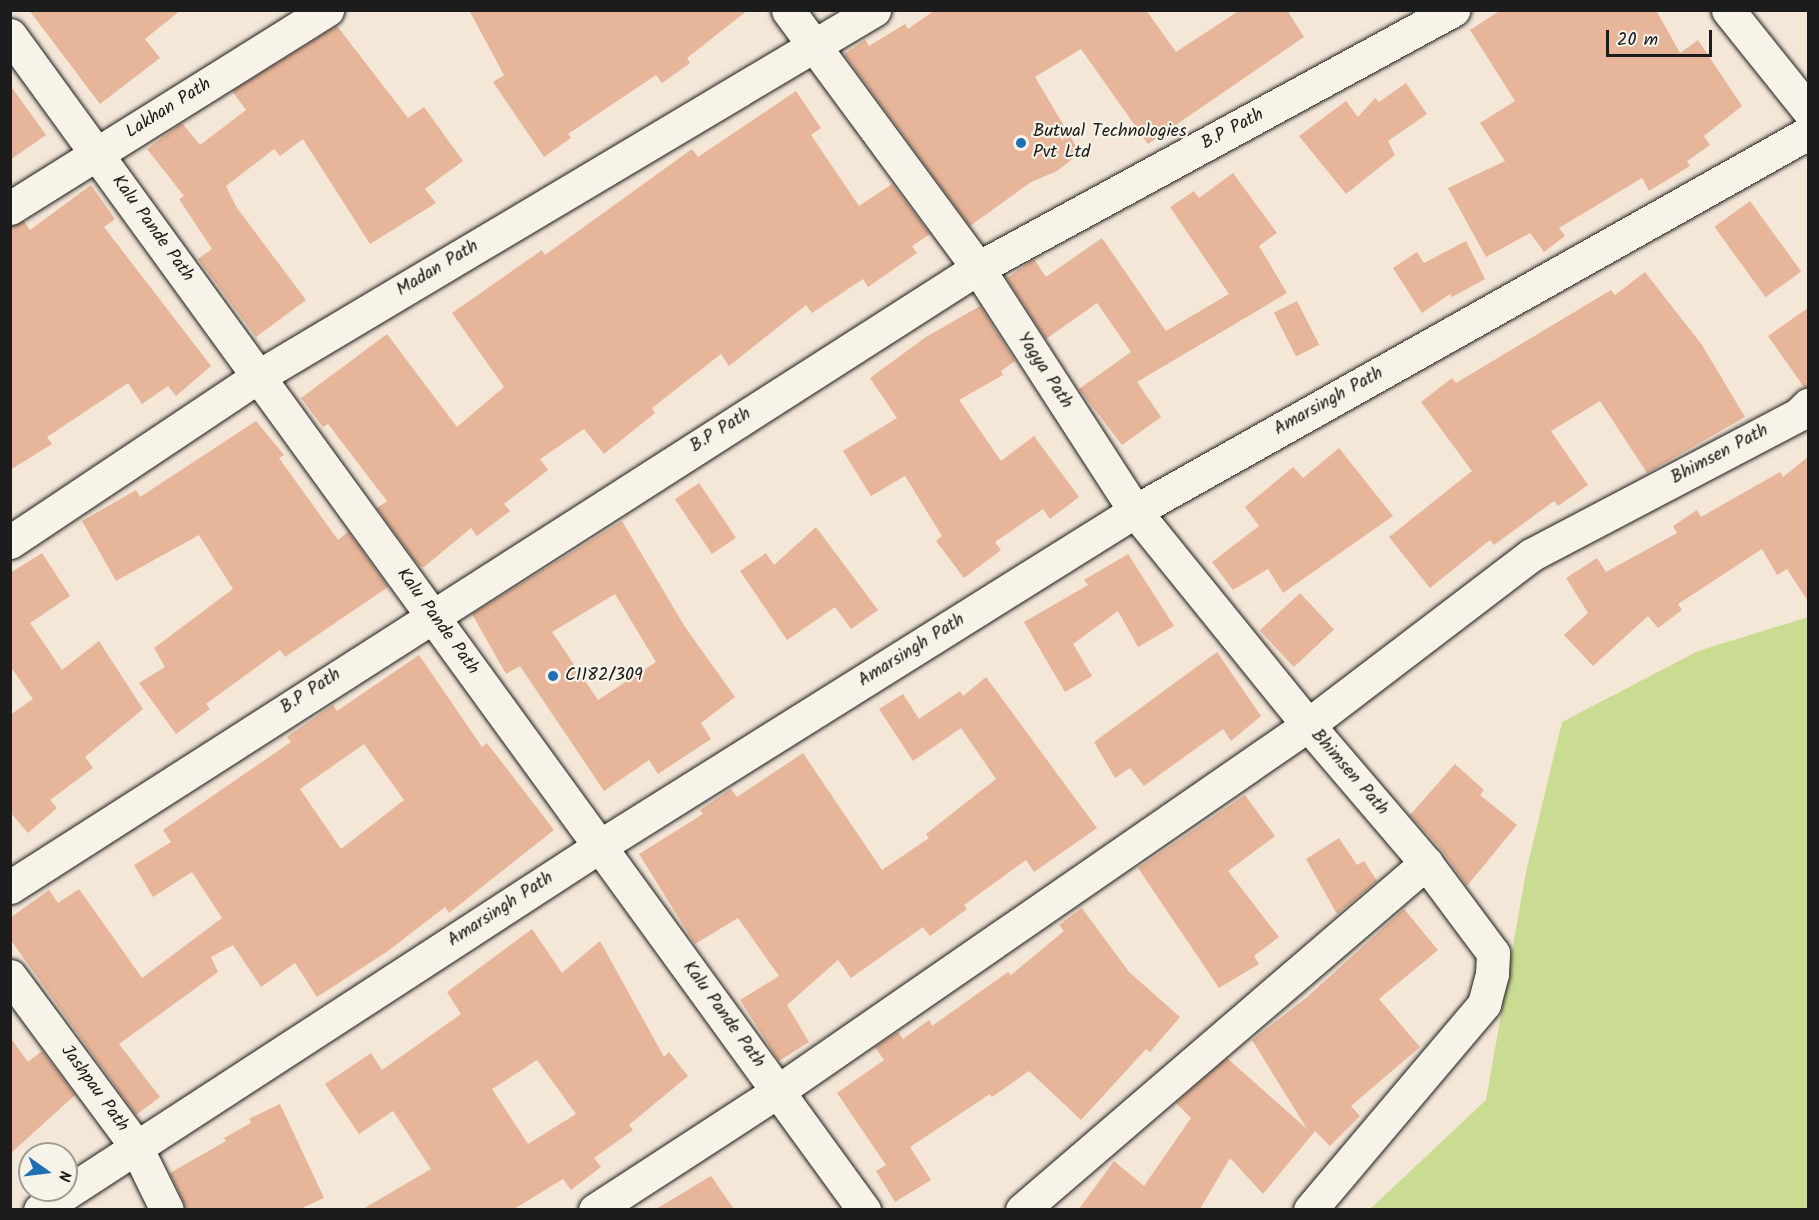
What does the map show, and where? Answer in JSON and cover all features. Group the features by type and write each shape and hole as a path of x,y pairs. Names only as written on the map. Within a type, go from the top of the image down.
{"street":[{"name":"Lakhan Path","path":"10,208 327,10"},
{"name":"Yagya Path","path":"788,10 978,268 1135,511 1308,725"},
{"name":"Madan Path","path":"10,542 259,376 874,10"},
{"name":"B.P Path","path":"10,887 432,614 978,268 1453,10"},
{"path":"1728,10 1809,110"},
{"name":"Kalu Pande Path","path":"10,35 864,1209"},
{"name":"Amarsingh Path","path":"40,1209 135,1145 600,846 1135,511 1809,133"},
{"name":"Bhimsen Path","path":"1310,1209 1484,1004 1492,974 1493,953 1426,863 1308,725 1531,555 1799,414 1809,405"},
{"path":"595,1209 778,1092 1308,725"},
{"path":"1022,1209 1426,863"},
{"name":"Jashpau Path","path":"10,976 135,1145 167,1209"}],"green space":[{"path":"1808,617 1808,1209 1369,1210 1486,1100 1526,872 1562,722 1698,651"}],"building":[{"path":"29,10 181,10 145,39 160,58 100,104"},
{"path":"469,10 748,10 687,58 690,63 662,83 656,75 568,134 571,138 544,157 493,82 504,75"},
{"path":"935,10 1146,10 1176,52 1240,10 1287,10 1304,37 1148,144 1081,49 1035,77 1080,153 1057,171 1031,182 970,226 844,54 865,40 869,46 905,24 908,29"},
{"path":"1501,10 1656,10 1680,53 1698,40 1742,106 1704,136 1710,145 1687,161 1690,166 1649,191 1642,178 1559,228 1565,236 1544,252 1530,233 1486,257 1448,188 1505,161 1480,123 1515,101 1470,30"},
{"path":"337,26 408,118 424,107 463,161 425,189 436,203 370,244 303,139 280,156 274,149 226,186 237,208 306,300 256,337 198,259 212,249 179,199 184,196 147,149 182,123 200,145 246,110 232,91"},
{"path":"1406,83 1427,114 1388,141 1395,155 1346,194 1299,136 1346,101 1358,117 1375,98 1379,102"},
{"path":"10,85 46,135 10,160"},
{"path":"796,91 821,128 811,135 859,206 892,184 930,234 912,246 917,253 868,287 863,279 812,313 806,305 729,366 721,354 652,408 655,413 604,454 584,429 540,459 548,470 504,504 510,511 477,536 471,528 424,567 419,566 377,508 387,501 328,424 323,427 301,398 387,334 457,427 504,387 452,313 542,250 545,255 692,149 698,157"},
{"path":"1233,173 1277,233 1259,246 1287,293 1137,382 1161,417 1122,445 1079,389 1131,352 1097,303 1046,339 1007,278 1034,259 1046,277 1102,238 1166,331 1229,294 1170,207 1194,191 1199,198"},
{"path":"91,185 115,219 104,227 211,366 176,396 168,386 142,404 128,383 47,437 52,444 10,470 10,227 24,221 30,230"},
{"path":"1750,201 1801,271 1766,297 1714,227"},
{"path":"1466,241 1485,279 1452,297 1450,294 1422,313 1393,268 1417,252 1424,263"},
{"path":"1645,272 1702,345 1745,417 1647,473 1600,401 1551,431 1588,485 1558,506 1554,501 1494,545 1490,540 1430,588 1389,537 1472,471 1421,402 1452,378 1456,383 1611,290 1615,295"},
{"path":"1297,301 1319,345 1296,356 1274,313"},
{"path":"980,306 1015,361 1001,371 1003,375 959,400 1001,461 1034,436 1079,497 1050,519 1043,509 995,542 1001,550 964,578 936,541 942,536 905,476 871,496 843,451 897,418 870,378 926,337"},
{"path":"1809,307 1809,387 1804,387 1768,336"},
{"path":"256,421 284,455 279,458 338,540 348,532 388,587 285,657 280,650 206,704 210,709 176,734 139,683 165,667 154,648 233,589 199,535 116,581 82,521 136,490 140,497"},
{"path":"1339,448 1393,516 1283,593 1268,569 1233,590 1212,562 1259,526 1245,507 1293,467 1303,478"},
{"path":"1809,456 1809,603 1787,569 1777,575 1762,549 1678,604 1682,610 1658,628 1648,616 1593,666 1564,635 1588,613 1566,578 1597,558 1606,572 1677,533 1673,526 1697,510 1701,517 1780,472 1783,477"},
{"path":"699,483 736,538 712,554 675,499"},
{"path":"622,521 685,627 735,697 701,723 711,739 658,774 649,760 604,791 520,666 506,674 472,614","holes":["615,594 656,662 598,700 552,632"]},
{"path":"816,527 878,610 851,629 835,607 787,640 740,571 766,553 774,565"},
{"path":"42,553 70,596 30,623 62,670 99,641 143,709 85,757 93,768 50,800 57,808 28,833 10,812 10,715 33,699 10,666 10,573"},
{"path":"1128,554 1174,626 1138,647 1118,611 1073,644 1092,676 1065,692 1024,622 1088,585 1084,580"},
{"path":"1300,593 1334,630 1294,667 1260,631"},
{"path":"1217,652 1261,716 1231,741 1223,729 1144,786 1130,768 1115,778 1094,742"},
{"path":"419,655 482,747 487,743 554,830 449,913 445,907 388,951 317,997 295,963 261,987 233,945 211,957 218,972 119,1044 160,1097 136,1115 10,939 10,918 49,890 58,903 79,889 142,978 222,918 192,872 153,897 134,865 171,842 163,830 291,742 287,737 333,705 337,711","holes":["364,744 404,800 341,849 300,789"]},
{"path":"986,677 1097,828 1034,872 1026,860 964,905 967,909 930,936 923,927 851,978 838,960 787,1005 809,1042 779,1061 740,1000 779,976 738,918 695,944 639,854 703,814 700,810 731,789 737,797 803,753 882,870 929,838 926,834 996,779 961,728 913,761 879,709 903,694 919,719 960,691 963,696"},
{"path":"1455,764 1484,790 1480,795 1517,825 1467,886 1441,849 1410,815"},
{"path":"1245,795 1275,836 1228,871 1279,937 1254,956 1259,964 1219,988 1138,868"},
{"path":"1339,838 1357,865 1364,861 1377,881 1337,914 1306,859"},
{"path":"1082,908 1129,972 1180,1017 1150,1052 1146,1049 1081,1120 1029,1071 992,1097 990,1094 910,1147 931,1180 895,1202 876,1171 886,1165 837,1093 884,1060 875,1047 898,1032 903,1039 929,1020 932,1026 1008,972 1011,975 1064,931 1059,925"},
{"path":"1404,909 1438,950 1379,999 1420,1047 1351,1106 1360,1116 1330,1146 1315,1131 1263,1194 1230,1158 1200,1209 1079,1209 1114,1161 1144,1186 1191,1118 1176,1103 1227,1058 1307,1129 1252,1040 1306,998"},
{"path":"532,929 562,973 600,941 664,1057 669,1052 688,1076 629,1125 633,1130 594,1158 601,1167 571,1190 563,1179 514,1209 363,1209 431,1169 393,1111 359,1134 325,1084 371,1053 382,1070 461,1014 447,992","holes":["537,1060 576,1114 528,1144 492,1089"]},
{"path":"10,1037 28,1062 42,1051 75,1095 23,1142 18,1142 18,1147 10,1154"},
{"path":"280,1104 324,1198 300,1209 187,1209 170,1173 226,1141 224,1138 251,1123 249,1119"},
{"path":"711,1176 734,1209 656,1209"}],"place":[{"name":"Butwal Technologies Pvt Ltd","path":"1021,143"},
{"name":"C1182/309","path":"553,676"}]}
